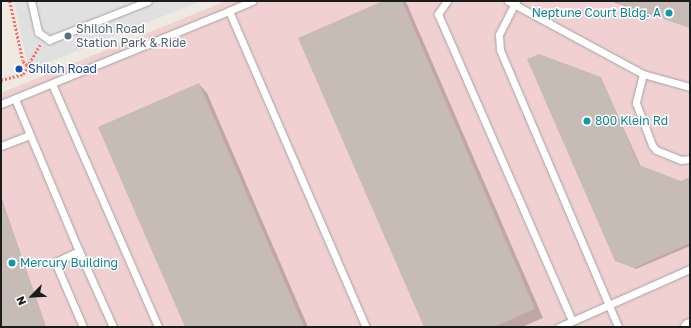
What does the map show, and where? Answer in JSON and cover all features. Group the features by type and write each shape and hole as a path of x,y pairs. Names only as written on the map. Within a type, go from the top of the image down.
{"lane":[{"path":"31,1 38,32 49,40 148,1"},
{"path":"1,104 252,1"},
{"path":"447,1 438,14 572,321"},
{"path":"618,327 500,50 499,35 512,2 643,74 690,86"},
{"path":"229,11 366,327"},
{"path":"643,74 636,103 652,146 656,150 681,160 690,159"},
{"path":"52,84 158,327"},
{"path":"15,99 79,251 113,327"},
{"path":"1,146 30,135"},
{"path":"79,251 55,262 83,327"},
{"path":"559,327 690,269"}],"path":[{"path":"10,1 23,61 28,66"},
{"path":"1,80 23,74 38,47"}],"shaded area":[{"name":"Shiloh Road Station Park & Ride","path":"14,1 201,1 29,70"},
{"path":"226,1 690,1 690,327 1,327 1,93"}],"building":[{"path":"383,1 402,1 535,309 494,327 424,327 298,38"},
{"name":"Neptune Court Bldg. A","path":"618,1 690,1 690,28 618,3"},
{"name":"800 Klein Rd","path":"539,54 601,77 639,165 681,181 690,177 690,243 634,268 615,261 527,59"},
{"path":"199,83 304,327 185,327 98,127"},
{"name":"Mercury Building","path":"1,204 3,204 46,327 1,327"}],"place":[{"name":"Neptune Court Bldg. A","path":"669,13"},
{"name":"Shiloh Road Station Park & Ride","path":"68,36"},
{"name":"Shiloh Road","path":"19,69"},
{"name":"800 Klein Rd","path":"587,121"},
{"name":"Mercury Building","path":"12,263"}]}
